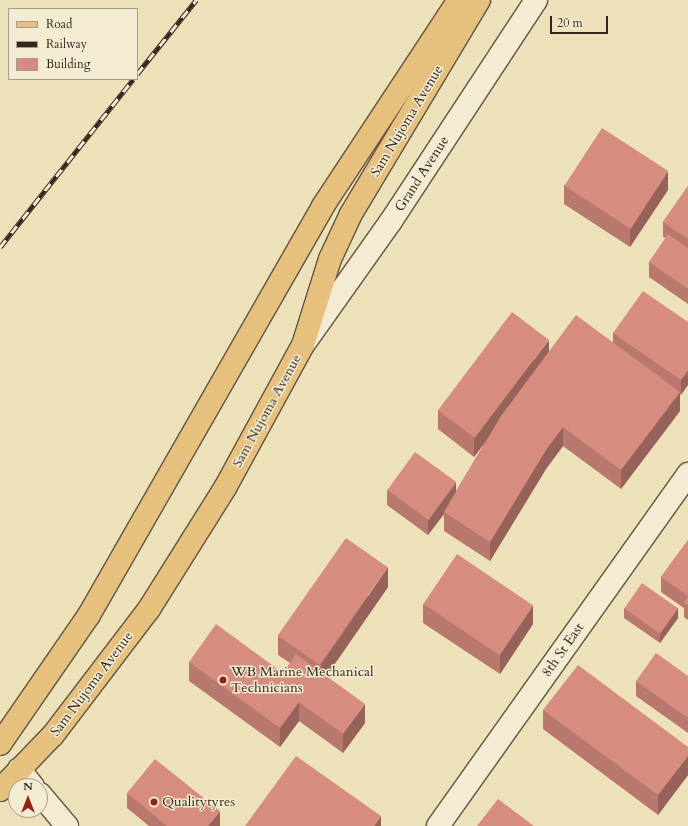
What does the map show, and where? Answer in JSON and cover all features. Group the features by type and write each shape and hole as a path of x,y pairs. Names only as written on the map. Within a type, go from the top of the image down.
{"main road":[{"name":"Sam Nujoma Avenue","path":"0,744 88,615 323,206 459,0"},
{"name":"Sam Nujoma Avenue","path":"0,790 53,735 149,609 225,488 303,345 330,259 350,214 479,0"},
{"path":"0,750 9,766 19,769"}],"street":[{"name":"Grand Avenue","path":"303,345 391,221 536,0"},
{"name":"8th St East","path":"438,826 688,474"},
{"path":"19,769 26,778"},
{"path":"48,803 67,826"}],"building":[{"path":"602,128 668,171 631,229 564,186"},
{"path":"688,186 688,239 663,222"},
{"path":"668,234 688,248 688,289 649,262"},
{"path":"643,291 688,322 688,370 681,380 613,333"},
{"path":"512,312 549,340 475,438 438,410"},
{"path":"576,315 680,392 621,470 563,427 546,450 490,542 444,512 501,416"},
{"path":"415,452 456,482 429,520 387,490"},
{"path":"346,538 388,567 320,665 278,635"},
{"path":"688,540 688,596 661,577"},
{"path":"457,554 533,605 500,655 423,604"},
{"path":"642,583 678,608 660,634 624,608"},
{"path":"688,597 688,605 684,602"},
{"path":"216,624 283,673 296,654 365,704 343,734 299,702 280,728 189,662"},
{"path":"656,653 688,676 688,718 636,681"},
{"path":"578,665 688,747 688,756 658,795 543,710"},
{"path":"296,756 381,816 374,826 245,826"},
{"path":"155,759 220,811 208,826 167,826 127,793"},
{"path":"498,799 534,826 477,826"}],"railway":[{"path":"138,73 196,0"},
{"path":"0,247 132,80"}],"place":[{"name":"WB Marine Mechanical Technicians","path":"223,680"},
{"name":"Qualitytyres","path":"154,802"}]}
